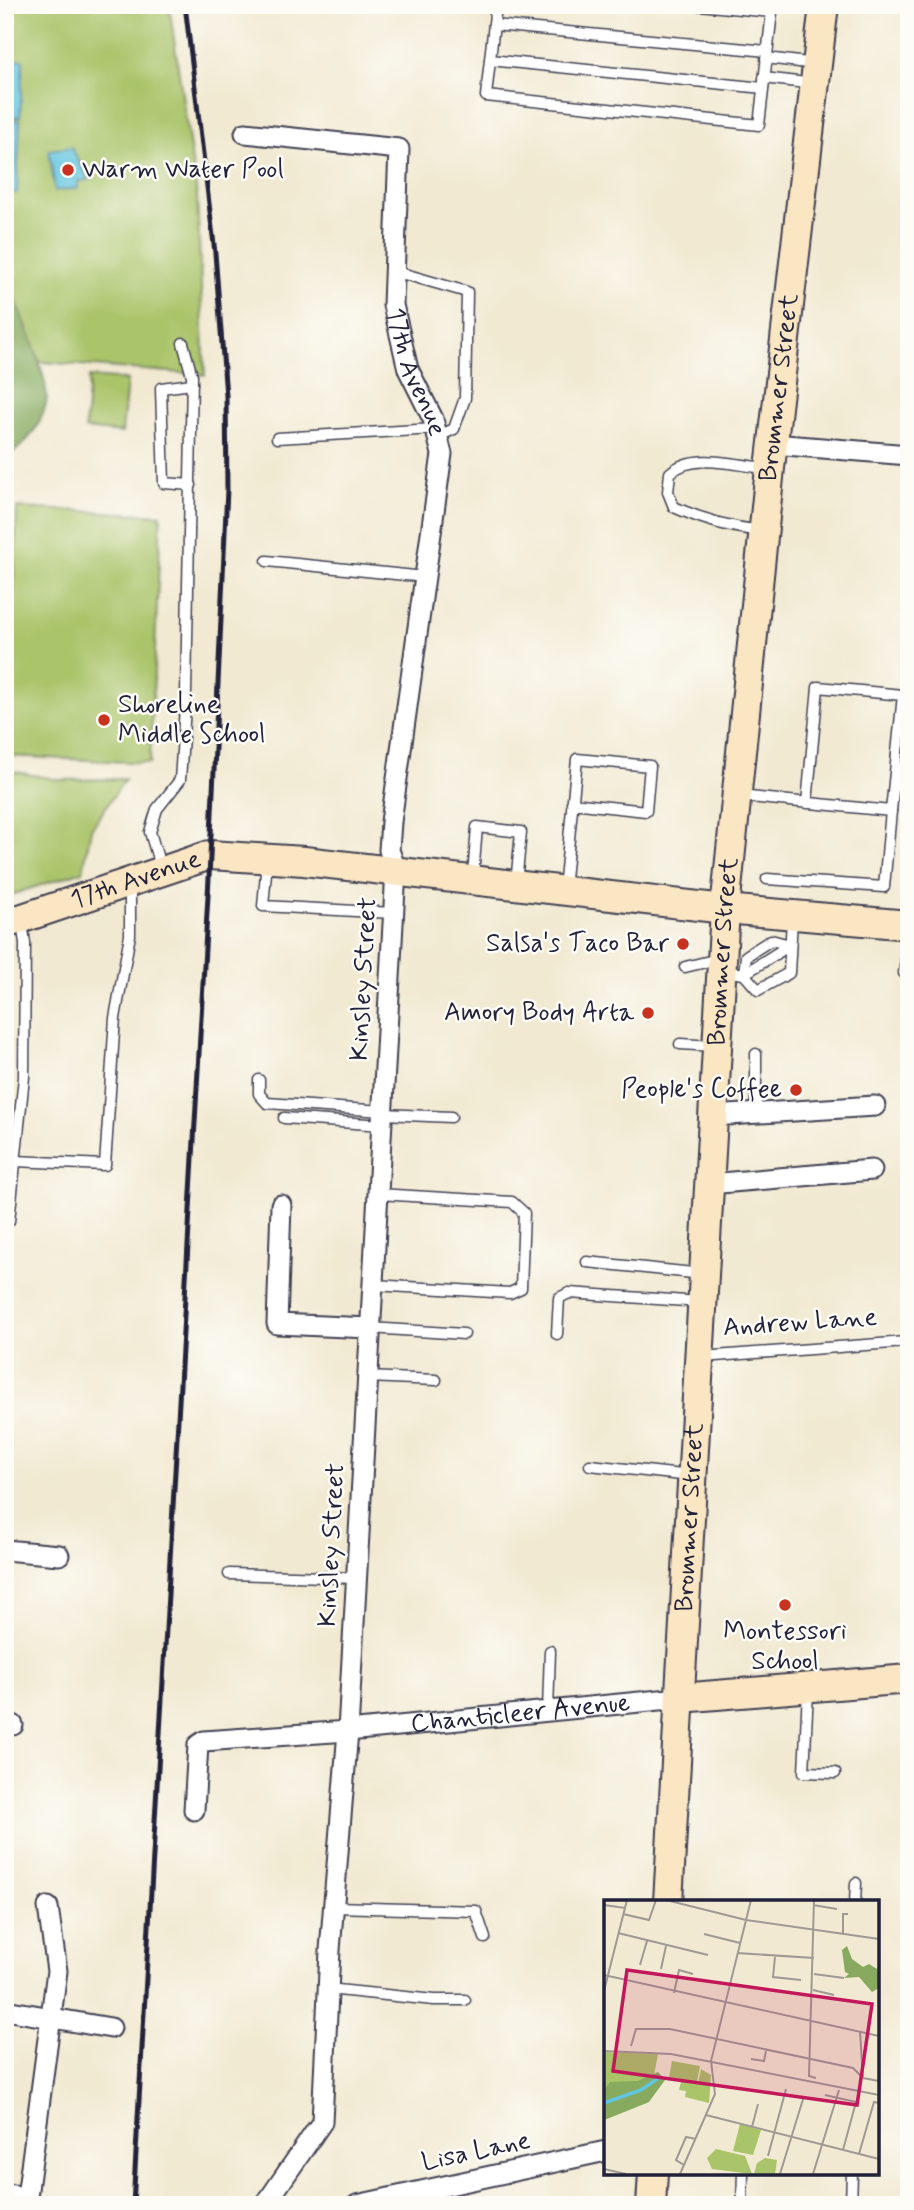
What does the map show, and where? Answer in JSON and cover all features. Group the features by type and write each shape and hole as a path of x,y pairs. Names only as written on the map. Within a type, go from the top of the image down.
{"main road":[{"name":"Brommer Street","path":"668,1900 716,1046 729,967 725,909 771,456 824,5"},
{"name":"17th Avenue","path":"13,921 210,855 396,870 725,909 909,925"},
{"name":"Chanticleer Avenue","path":"680,1698 909,1679"},
{"path":"651,2205 653,2175"}],"street":[{"name":"17th Avenue","path":"245,133 399,149 393,305 408,369 436,433 442,454 391,822 389,850 396,870"},
{"path":"771,456 909,455"},
{"name":"Kinsley Street","path":"265,2205 322,2122 328,1989 348,1731 396,870"},
{"path":"712,1115 875,1106"},
{"path":"709,1184 872,1170"},
{"path":"281,1205 277,1324 370,1328"},
{"path":"5,1550 59,1555"},
{"name":"Chanticleer Avenue","path":"194,1811 198,1745 204,1741 348,1731 680,1698"},
{"path":"5,2194 27,2197 53,2018 57,1971 48,1907"},
{"path":"5,2010 111,2028"},
{"name":"Lisa Lane","path":"357,2205 604,2151"}],"lane":[{"path":"496,5 486,96 759,125 772,12 699,5"},
{"path":"494,25 767,55 816,74"},
{"path":"490,60 764,83 816,74"},
{"path":"277,438 436,433 454,429 465,398 467,292 394,271"},
{"path":"161,870 150,832 157,809 180,780 192,384 183,343"},
{"path":"191,485 164,484 161,388 192,384"},
{"path":"763,531 736,528 674,508 668,492 670,472 680,464 696,460 771,456"},
{"path":"267,561 425,577"},
{"path":"767,879 884,887 903,695 818,687 807,803"},
{"path":"564,890 572,803 577,759 650,766 646,811 572,803"},
{"path":"735,796 891,811"},
{"path":"473,879 477,827 521,832 516,884"},
{"path":"267,859 263,906 393,913"},
{"path":"15,1161 105,1165 115,1018 130,935 130,881"},
{"path":"729,967 758,990 789,973 792,915"},
{"path":"9,1221 24,1077 25,943 13,921"},
{"path":"904,974 909,940"},
{"path":"685,967 729,967 790,945"},
{"path":"680,1044 716,1046"},
{"path":"756,1054 756,1113"},
{"path":"259,1080 259,1094 267,1103 383,1117"},
{"path":"284,1118 452,1117"},
{"path":"373,1285 510,1293 521,1288 524,1213 512,1202 378,1194"},
{"path":"587,1262 703,1288"},
{"path":"556,1334 559,1297 569,1293 703,1288"},
{"path":"370,1328 464,1334"},
{"name":"Andrew Lane","path":"698,1357 906,1342"},
{"path":"368,1377 436,1380"},
{"path":"590,1465 692,1476"},
{"path":"229,1574 357,1578"},
{"path":"548,1710 550,1651"},
{"path":"808,1687 804,1772 835,1773"},
{"path":"855,1900 856,1883"},
{"path":"334,1907 476,1911 485,1938"},
{"path":"328,1989 434,2000 465,2000"},
{"path":"742,2205 743,2175"},
{"path":"851,2205 852,2175"}],"green space":[{"path":"5,5 169,5 197,196 205,375 5,359"},
{"path":"5,277 39,360 44,378 46,404 35,429 19,448 5,458"},
{"path":"89,377 127,380 122,433 85,429"},
{"path":"17,508 161,515 150,763 6,756"},
{"path":"5,770 60,780 125,779 91,829 83,871 5,897"}],"water":[{"path":"5,60 23,60 20,117 5,116"},
{"path":"5,120 20,120 17,193 5,192"},
{"name":"Warm Water Pool","path":"71,147 89,180 78,181 78,188 55,191 49,150"}],"railway":[{"path":"133,2205 209,878 227,489 226,396 215,253 185,5"}],"place":[{"name":"Warm Water Pool","path":"68,170"},
{"name":"Shoreline Middle School","path":"104,720"},
{"name":"Salsa's Taco Bar","path":"683,944"},
{"name":"Amory Body Arta","path":"648,1013"},
{"name":"People's Coffee","path":"796,1090"},
{"name":"Montessori School","path":"785,1605"}]}
